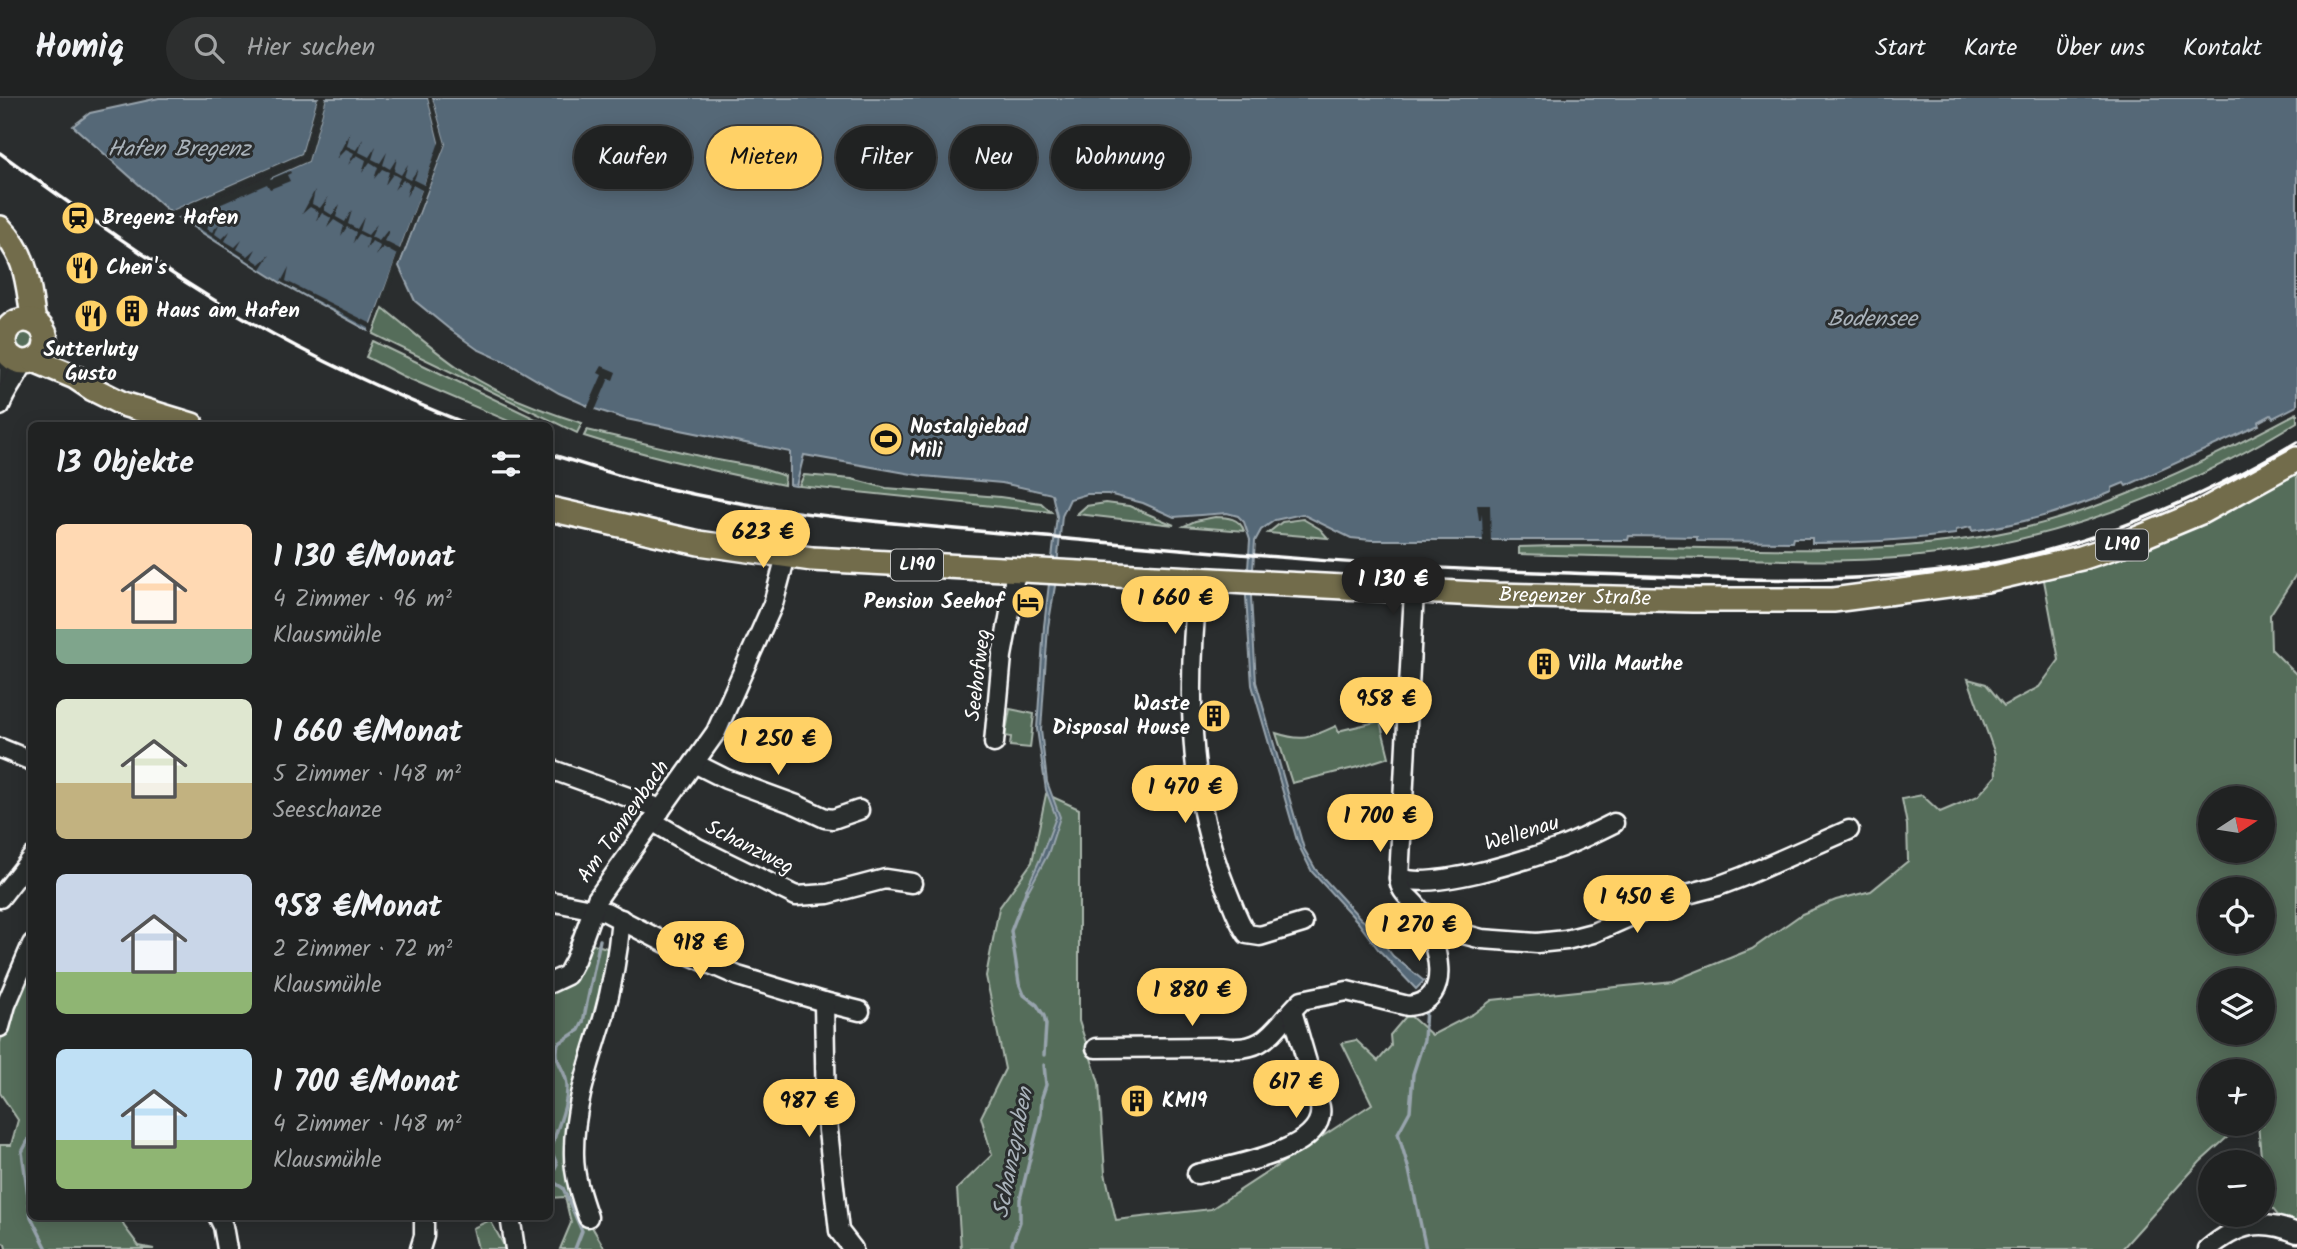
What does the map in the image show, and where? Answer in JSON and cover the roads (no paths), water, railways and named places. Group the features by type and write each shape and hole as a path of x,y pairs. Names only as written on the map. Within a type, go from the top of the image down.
{"main road":[{"path":"0,228 13,243 24,265 17,342"},
{"path":"0,243 11,258 17,273 20,299 17,342"},
{"path":"17,342 93,389 123,404 182,422"},
{"name":"Bregenzer Straße","path":"786,556 1015,571 1509,596 1796,601 1857,598 1959,584 2055,565 2129,542 2201,512 2297,459"},
{"name":"L190","path":"553,510 699,543 786,556"}],"street":[{"path":"0,406 17,342"},
{"name":"Am Tannenbach","path":"553,982 566,975 575,960 597,899 716,732 778,593 786,556"},
{"name":"Seehofweg","path":"994,743 1002,656 1015,571"},
{"path":"1198,579 1192,696 1195,764 1206,831 1233,906 1247,934 1261,936 1303,923"},
{"path":"1414,591 1399,878 1403,893 1421,911 1463,934 1482,939 1537,943 1566,940 1602,929 1672,898 1742,877 1849,830"},
{"path":"0,748 28,759"},
{"name":"Am Tannenbach","path":"694,762 726,779 825,818 833,819 859,810"},
{"name":"Schanzweg","path":"553,770 651,805 656,816 696,847 796,897 828,894 886,879 912,883"},
{"name":"Wellenau","path":"1399,878 1411,882 1429,881 1497,866 1560,848 1614,823"},
{"path":"0,898 28,862"},
{"path":"553,902 593,909 621,919 685,953 727,971 860,1011"},
{"path":"1096,1048 1222,1047 1241,1051 1259,1044 1302,1000 1336,993 1363,994 1408,1006 1418,1004 1428,996 1437,982 1439,965 1421,911"},
{"path":"589,1217 580,1193 573,1154 587,1067 604,1016 621,919"},
{"path":"0,1027 5,1005 28,953"},
{"path":"824,1002 826,1112 834,1189 839,1231 853,1249"},
{"path":"1197,1174 1272,1154 1304,1138 1317,1126 1320,1107 1292,1011"},
{"path":"220,1220 227,1249"},
{"path":"420,1249 424,1236 424,1220"},
{"path":"511,1220 515,1249"},
{"path":"2208,1249 2230,1234 2259,1232 2277,1226 2297,1233"}],"water":[{"name":"Hafen Bregenz","path":"159,98 318,98 302,154 170,212 73,126 90,113"},
{"path":"326,98 428,98 439,142 369,331 281,283 179,218 308,161"},
{"name":"Bodensee","path":"432,98 2297,98 2297,406 2273,418 2271,415 2258,422 2259,425 2078,505 2008,525 1972,531 1971,527 1956,530 1956,534 1866,542 1812,543 1812,538 1793,538 1792,542 1697,541 1697,537 1629,536 1628,540 1371,540 1351,538 1302,514 1275,520 1261,530 1255,541 1251,597 1256,682 1304,849 1316,870 1369,925 1393,956 1424,981 1416,989 1312,872 1298,844 1252,685 1246,597 1250,540 1244,522 1238,516 1227,513 1174,517 1143,503 1108,494 1087,494 1070,499 1062,516 1048,627 1041,730 1047,782 1060,817 1048,854 1027,893 1025,892 1056,817 1046,790 1037,729 1044,626 1057,516 1052,494 1002,483 923,476 804,455 796,486 790,485 790,452 626,419 595,409 477,349 415,301 399,266 445,144"}],"waterway":[{"name":"Schanzgraben","path":"1027,889 1011,931 1019,983 1024,995 1037,1005 1044,1016 1044,1055"},
{"path":"553,1143 567,1095 566,1080 557,1057 558,1044 579,1030 583,1022 600,940"},
{"path":"1426,1008 1424,1040 1413,1074 1410,1111 1398,1133 1426,1249"},
{"name":"Schanzgraben","path":"1014,1249 1012,1244 1020,1222 1020,1199 1046,1085 1044,1065"},
{"path":"28,1141 22,1152 28,1195"},
{"path":"553,1155 557,1164 553,1172"},
{"path":"553,1180 563,1188 582,1231 575,1249"},
{"path":"32,1220 47,1249"}],"railway":[{"path":"0,153 147,257 239,315 352,375 463,422"},
{"path":"553,455 639,481 720,500 873,521 1386,565 1786,580 1893,576 1999,562 2039,553 2078,542 2153,514 2226,481 2297,442"}],"place":[{"name":"Bregenz Hafen","path":"78,218"},
{"name":"Chen's","path":"82,268"},
{"name":"Haus am Hafen","path":"132,311"},
{"name":"Sutterluty Gusto","path":"91,316"},
{"name":"Nostalgiebad Mili","path":"886,439"},
{"name":"Pension Seehof","path":"1028,602"},
{"name":"Villa Mauthe","path":"1544,664"},
{"name":"Waste Disposal House","path":"1214,716"},
{"name":"KM19","path":"1137,1101"}]}
